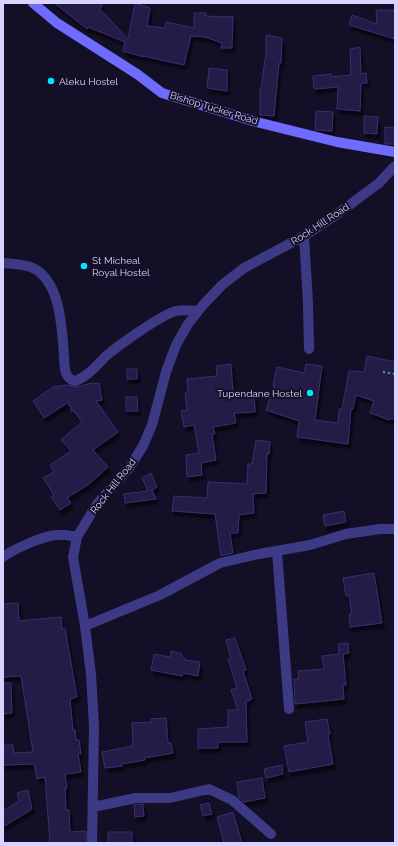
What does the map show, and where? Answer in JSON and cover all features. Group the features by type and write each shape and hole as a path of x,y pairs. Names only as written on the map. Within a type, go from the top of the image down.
{"main road":[{"name":"Bishop Tucker Road","path":"33,3 57,23 138,74 162,93 254,120 330,140 395,152"}],"street":[{"name":"Rock Hill Road","path":"92,843 94,726 91,674 85,626 73,557 77,537 97,504 129,468 143,446 152,425 166,372 176,345 197,311 222,285 244,268 304,236 336,215 379,183 395,166"},
{"path":"304,236 308,296 309,349"},
{"path":"3,262 25,265 34,268 46,280 54,293 60,310 65,370 70,380 75,381 85,376 110,352 164,315 176,311 197,311"},
{"path":"85,626 160,595 220,563 310,545 346,534 380,529 395,529"},
{"path":"3,557 10,552 38,540 58,535 77,537"},
{"path":"277,552 289,709"},
{"path":"93,807 136,798 170,798 209,789 232,800 272,834"}],"path":[{"path":"383,372 395,374"}],"building":[{"path":"54,3 103,3 100,9 128,39 135,3 150,8 147,26 165,28 166,22 194,28 194,13 206,13 206,16 233,16 232,48 221,48 222,43 205,37 191,36 184,65 143,56 144,57 123,51 125,42 88,27 87,29"},
{"path":"376,10 394,10 395,39 349,25 352,15 377,24"},
{"path":"266,35 282,38 281,63 279,63 274,116 260,115 260,89 266,52"},
{"path":"360,47 361,74 366,73 367,83 361,83 360,111 337,109 338,87 314,89 313,76 331,74 331,77 351,75 350,49"},
{"path":"209,68 227,70 227,91 207,88"},
{"path":"316,111 333,112 332,131 315,130"},
{"path":"364,116 378,117 377,134 364,133"},
{"path":"385,127 395,128 395,144 385,144"},
{"path":"367,356 395,362 395,419 391,418 390,420 370,413 374,401 356,395 353,409 351,409 348,444 297,437 299,421 266,410 274,386 277,367 304,373 306,364 322,366 315,420 338,423 339,409 342,409 349,371 364,372"},
{"path":"231,364 233,392 254,391 255,412 234,413 236,423 213,427 215,434 212,434 216,460 201,463 202,475 187,477 186,455 199,453 194,425 184,427 181,411 187,410 185,393 188,393 187,379 217,376 216,366"},
{"path":"127,369 137,369 137,379 127,379"},
{"path":"92,383 99,383 102,400 96,401 118,432 93,450 108,467 89,484 67,498 71,503 60,510 51,497 54,495 43,478 54,472 50,465 71,451 61,440 82,422 74,411 71,411 69,402 44,418 33,401 53,387 67,385 77,387"},
{"path":"126,397 137,397 138,411 126,411"},
{"path":"256,440 270,442 269,454 267,453 266,493 253,494 254,513 239,515 238,533 230,533 233,553 221,556 215,514 172,511 174,496 207,498 208,482 247,484 248,464 252,464"},
{"path":"151,473 157,487 150,491 152,490 156,499 125,503 124,494 148,491 142,478"},
{"path":"344,511 346,522 325,526 323,515"},
{"path":"374,573 382,623 350,627 349,614 352,614 349,595 346,596 343,578"},
{"path":"18,603 19,621 61,617 62,629 65,628 77,697 70,699 73,730 75,730 76,740 79,740 81,754 78,754 81,772 65,774 67,788 65,788 66,810 69,810 70,832 86,831 86,843 50,843 45,777 37,779 34,764 3,765 3,745 13,745 14,753 33,752 21,676 3,677 3,604"},
{"path":"235,638 246,670 243,671 252,699 246,702 247,742 218,742 218,748 198,748 198,729 228,727 228,710 238,710 231,690 237,688 228,659 231,659 226,640"},
{"path":"348,643 349,653 343,654 346,685 343,685 344,699 295,704 294,679 299,679 298,671 324,669 322,656 339,654 338,644"},
{"path":"171,651 182,654 182,658 186,659 185,660 200,662 198,676 183,673 182,676 151,670 154,654 170,657"},
{"path":"3,683 11,683 12,713 3,714"},
{"path":"166,718 168,743 171,743 173,753 144,758 145,760 122,764 122,766 105,768 102,752 133,746 132,723 152,722 151,719"},
{"path":"327,719 333,764 289,772 284,746 308,742 305,722"},
{"path":"282,765 283,774 266,778 264,769"},
{"path":"262,778 265,798 244,802 239,798 237,782"},
{"path":"28,790 32,809 3,827 3,811 19,801 17,793"},
{"path":"209,803 212,814 203,816 200,805"},
{"path":"143,804 144,816 135,817 134,805"},
{"path":"233,812 242,843 224,843 217,817"},
{"path":"108,832 132,832 132,843 108,843"}],"place":[{"name":"Aleku Hostel","path":"51,81"},
{"name":"St Micheal Royal Hostel","path":"84,266"},
{"name":"Tupendane Hostel","path":"310,393"}]}
